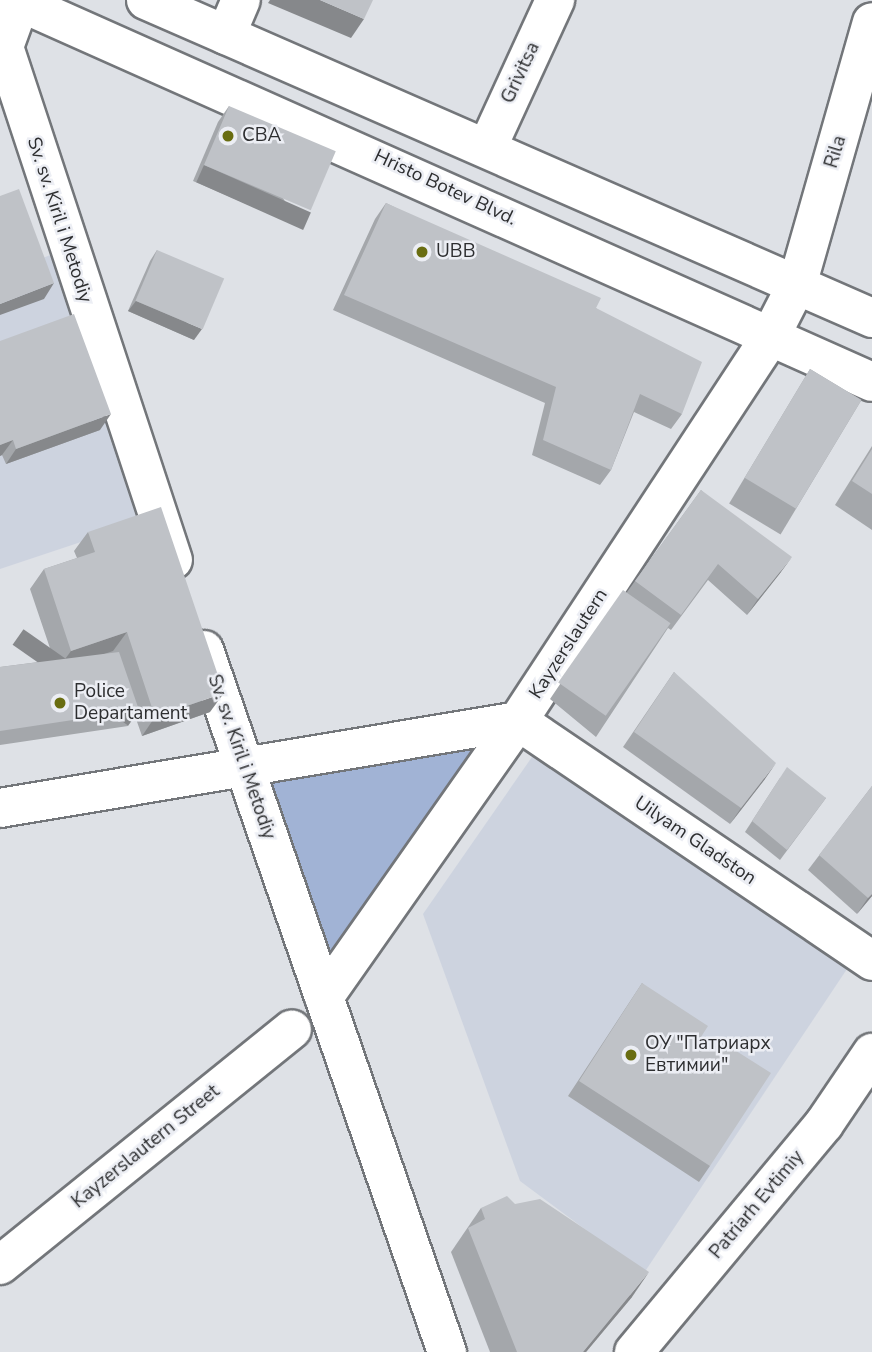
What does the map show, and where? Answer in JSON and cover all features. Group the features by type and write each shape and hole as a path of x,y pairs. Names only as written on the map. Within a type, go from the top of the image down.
{"street":[{"path":"146,0 488,146 798,282 872,318"},
{"path":"226,36 241,0"},
{"name":"Grivitsa","path":"488,146 555,0"},
{"name":"Sv. sv. Kiril i Metodiy","path":"19,1 2,49 188,603 447,1352"},
{"name":"Hristo Botev Blvd.","path":"19,1 343,141 872,382"},
{"name":"Rila","path":"798,282 861,104 872,22"},
{"name":"Kayzerslautern","path":"324,997 518,721 770,337 798,282"},
{"path":"0,808 246,770 518,721"},
{"name":"Uilyam Gladston","path":"518,721 870,955"},
{"name":"Kayzerslautern Street","path":"0,1265 292,1029"},
{"name":"Patriarh Evtimiy","path":"635,1352 824,1124 872,1053"}],"shaded area":[{"path":"55,253 150,519 0,569 0,276"},
{"path":"518,721 324,997 246,770"},
{"name":"ОУ \"Патриарх Евтимии\"","path":"541,744 847,969 644,1273 520,1181 423,914"}],"building":[{"path":"320,0 373,0 364,19"},
{"path":"229,106 336,151 311,210 204,165"},
{"path":"19,189 54,283 0,304 0,196"},
{"path":"386,203 601,298 596,308 702,362 682,414 640,394 611,470 543,440 556,387 344,295"},
{"path":"157,250 224,279 203,329 136,301"},
{"path":"74,314 111,414 16,449 13,440 0,445 0,341"},
{"path":"810,369 861,400 796,509 745,478"},
{"path":"872,449 872,494 852,481"},
{"path":"701,490 792,557 758,599 718,564 681,615 635,581"},
{"path":"161,507 224,693 155,717 127,632 71,651 44,569 95,552 88,532"},
{"path":"623,590 671,623 606,716 558,683"},
{"name":"Police Departament","path":"119,652 139,710 0,731 0,667"},
{"path":"674,672 776,763 741,808 634,732"},
{"path":"787,767 826,798 787,850 752,821"},
{"path":"872,786 872,894 868,898 819,855"},
{"path":"642,983 708,1026 701,1037 718,1048 722,1042 771,1073 710,1166 579,1081"},
{"path":"507,1196 515,1204 540,1199 649,1272 583,1352 517,1352 468,1228 485,1219 481,1208"}],"place":[{"name":"CBA","path":"228,136"},
{"name":"UBB","path":"422,252"},
{"name":"Police Departament","path":"60,703"},
{"name":"ОУ \"Патриарх Евтимии\"","path":"631,1055"}]}
